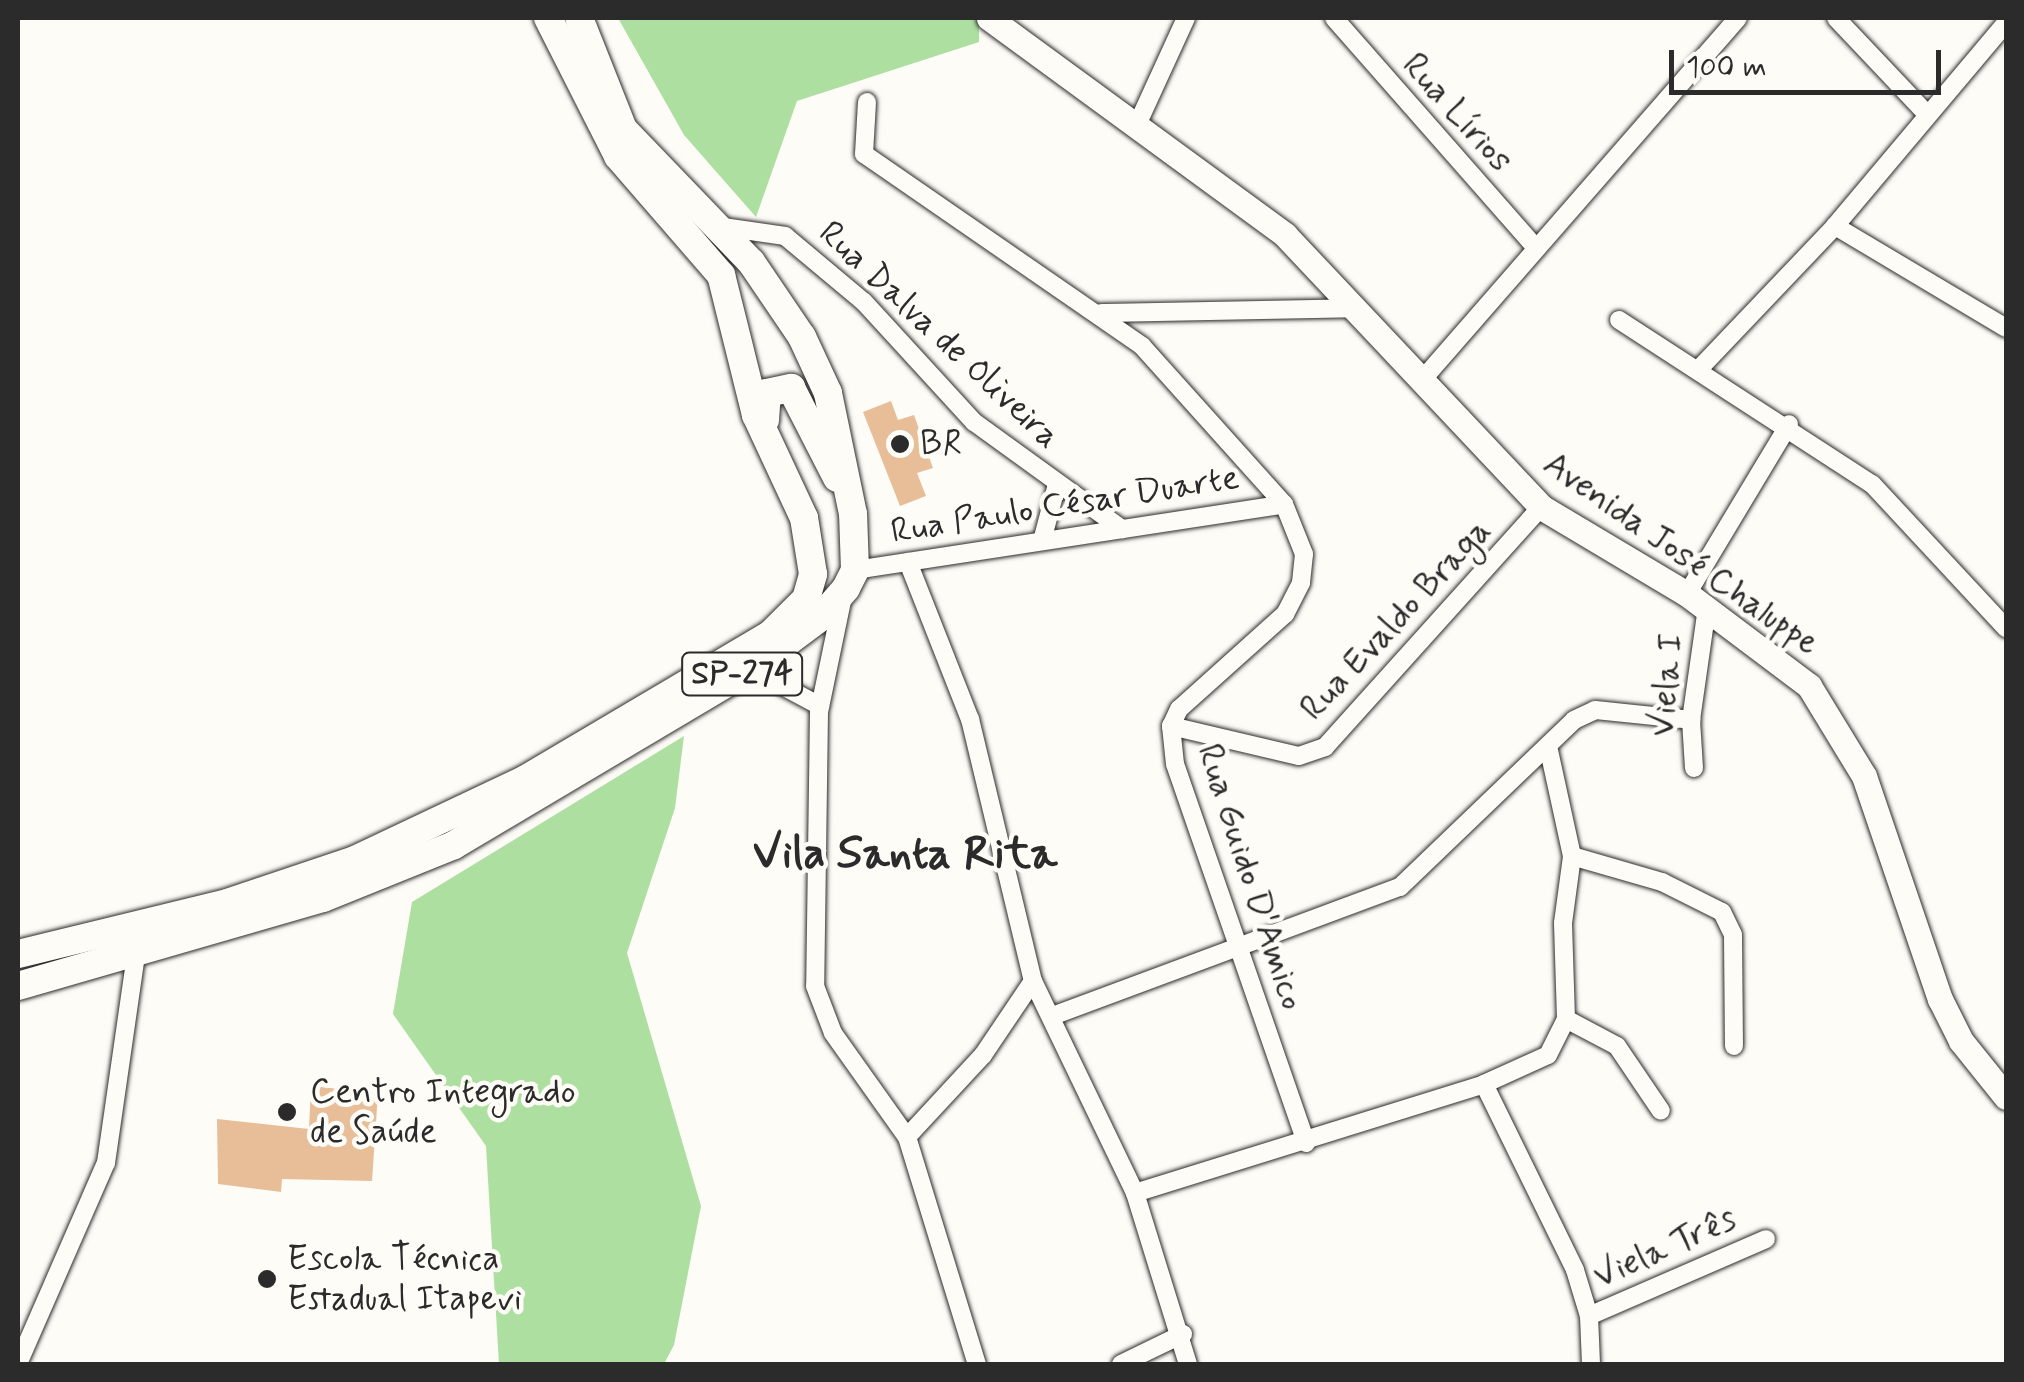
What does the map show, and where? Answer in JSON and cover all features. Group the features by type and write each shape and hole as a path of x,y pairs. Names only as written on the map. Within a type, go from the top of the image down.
{"main road":[{"name":"SP-274","path":"18,954 227,903 355,860 526,779 771,634 806,599 813,574 804,518 756,415 721,275 618,156 548,18"},
{"path":"579,18 623,130 664,181 716,226 802,337 828,393 849,496 851,579"},
{"path":"782,477 760,407 780,387 800,399 849,496"},
{"name":"SP-274","path":"18,986 323,898 454,844 751,669 821,618 851,579"}],"street":[{"name":"Avenida José Chaluppe","path":"990,18 1284,236 1357,308 1541,507 1697,601 1810,686 1837,723 1864,776 1940,1000 2004,1093"},
{"path":"1138,125 1186,18"},
{"name":"Rua Lírios","path":"1334,18 1536,248"},
{"path":"1423,379 1738,18"},
{"path":"1836,18 1925,112"},
{"path":"1698,370 1834,226 1925,112 2006,24"},
{"name":"Rua Guido D'Amico","path":"867,102 864,154 1101,312 1225,430 1284,504 1304,554 1301,584 1285,614 1170,726 1175,764 1306,1144"},
{"name":"Rua Dalva de Oliveira","path":"716,226 785,236 864,302 974,422 1056,488 1122,529"},
{"path":"1834,226 2005,323"},
{"path":"1101,312 1357,308"},
{"path":"1619,320 1789,424 1872,484 2006,628"},
{"path":"1697,601 1789,424"},
{"name":"Rua Dalva de Oliveira","path":"1042,541 1056,488"},
{"name":"Rua Paulo César Duarte","path":"851,579 908,562 1284,504"},
{"name":"Rua Evaldo Braga","path":"1170,726 1299,756 1325,746 1541,507"},
{"path":"908,562 970,719 1033,981 1055,1015 1135,1193 1183,1334 1188,1364"},
{"path":"851,579 820,706 815,986 833,1033 907,1137 977,1364"},
{"name":"Viela I","path":"1694,768 1691,720 1697,601"},
{"path":"751,669 820,706"},
{"path":"1055,1015 1400,886 1548,746 1595,710 1691,720"},
{"path":"1135,1193 1306,1144 1484,1084 1548,1055 1566,1019 1563,923 1572,856 1548,746"},
{"path":"1572,856 1662,882 1722,912 1733,935 1734,1046"},
{"path":"18,1364 106,1163 136,949"},
{"path":"907,1137 982,1055 1033,981"},
{"path":"1566,1019 1617,1046 1661,1111"},
{"path":"1484,1084 1589,1316 1591,1364"},
{"name":"Viela Três","path":"1589,1316 1766,1239"},
{"path":"1121,1364 1183,1334"}],"green space":[{"path":"618,18 979,18 979,42 797,101 756,217 684,135"},
{"path":"684,736 675,808 627,953 701,1206 674,1345 664,1364 499,1364 486,1146 393,1014 412,902"}],"building":[{"name":"BR","path":"891,401 898,420 914,415 933,468 917,473 926,496 900,506 863,412"},
{"path":"311,1086 378,1093 372,1181 282,1179 281,1192 218,1184 217,1119 309,1129"}],"place":[{"name":"BR","path":"900,444"},
{"name":"Centro Integrado de Saúde","path":"287,1112"},
{"name":"Escola Técnica Estadual Itapevi","path":"267,1279"}],"district":[{"name":"Vila Santa Rita","path":"905,855"}]}
